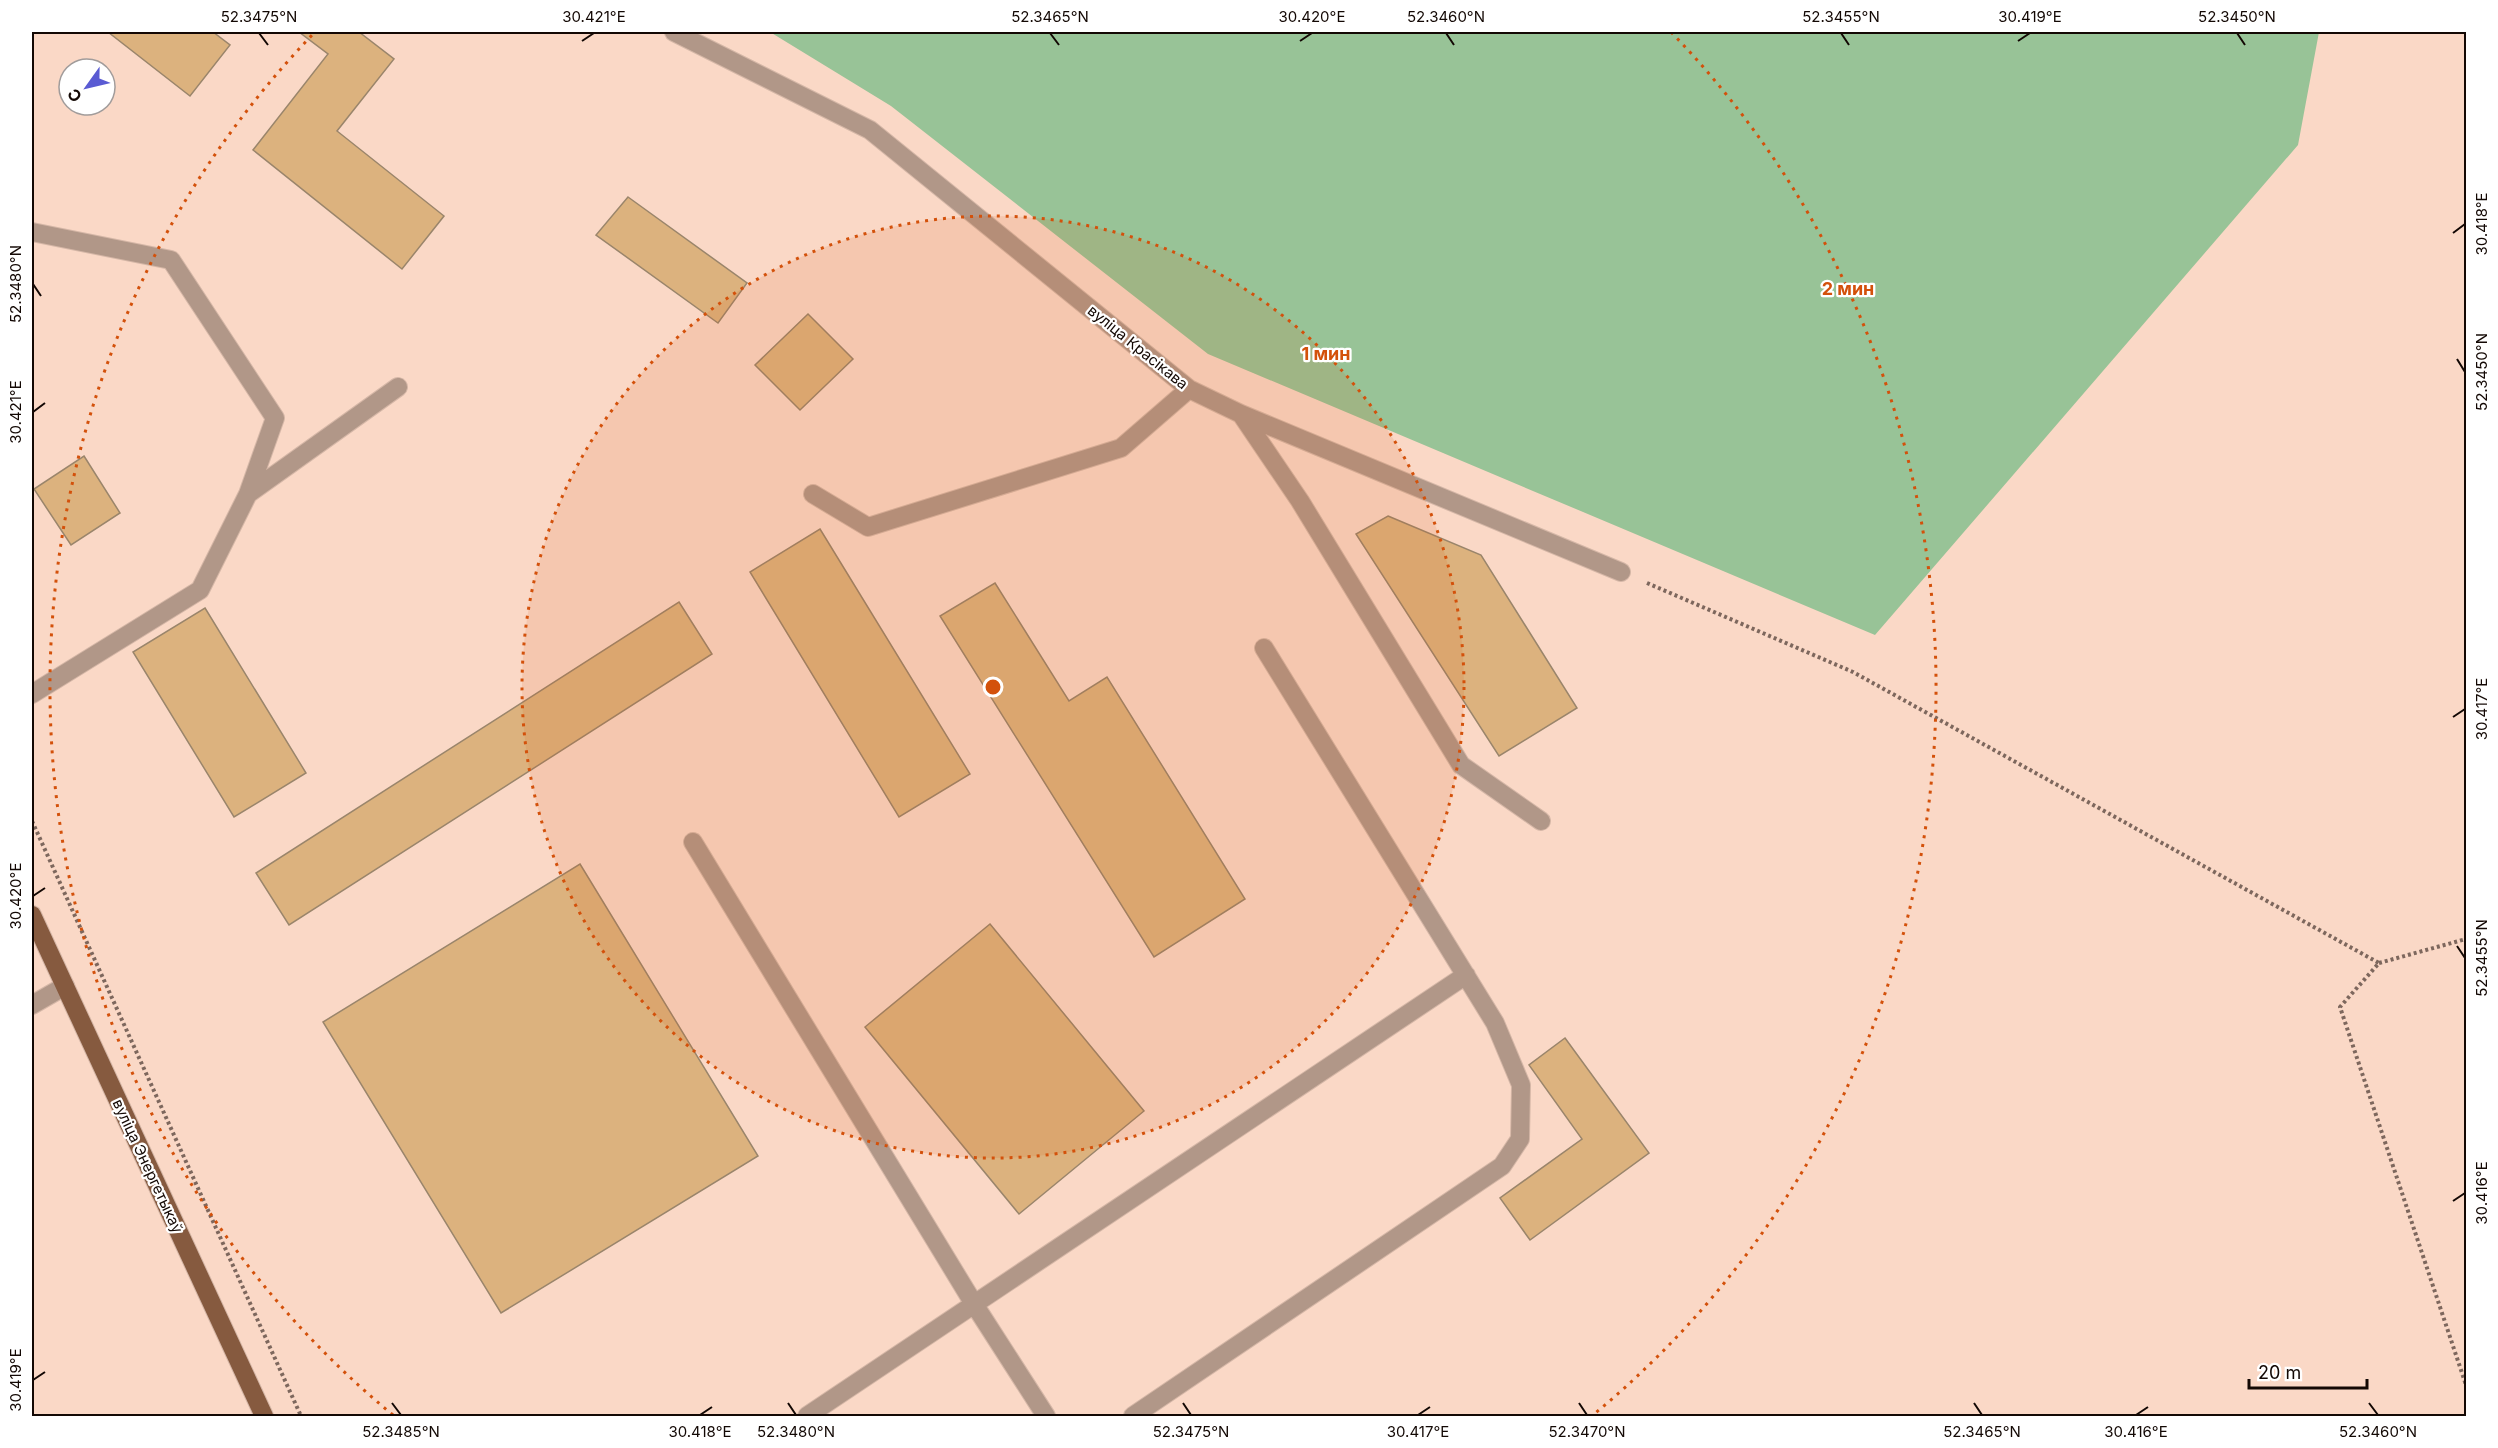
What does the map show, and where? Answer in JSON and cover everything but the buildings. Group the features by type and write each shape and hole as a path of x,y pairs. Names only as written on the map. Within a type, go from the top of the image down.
{"main road":[{"name":"вуліца Энергетыкаў","path":"32,915 264,1416"}],"street":[{"name":"вуліца Красікава","path":"674,32 870,130 1189,389 1241,414 1621,573"},
{"path":"32,232 171,260 275,418 248,494 200,590 32,694"},
{"path":"248,494 398,387"},
{"path":"813,494 868,527 1121,448 1189,389"},
{"path":"1241,414 1300,501 1461,765 1541,821"},
{"path":"1133,1416 1502,1166 1520,1139 1521,1085 1495,1023 1264,648"},
{"path":"693,842 974,1304 1046,1416"},
{"path":"807,1416 1466,975"},
{"path":"32,1005 65,986"}],"path":[{"path":"1621,573 1853,672 2379,963"},
{"path":"32,821 301,1416"},
{"path":"2466,939 2379,963 2340,1007 2466,1385"}],"green space":[{"path":"770,32 2319,32 2298,145 1875,635 1208,354 891,106"}]}
